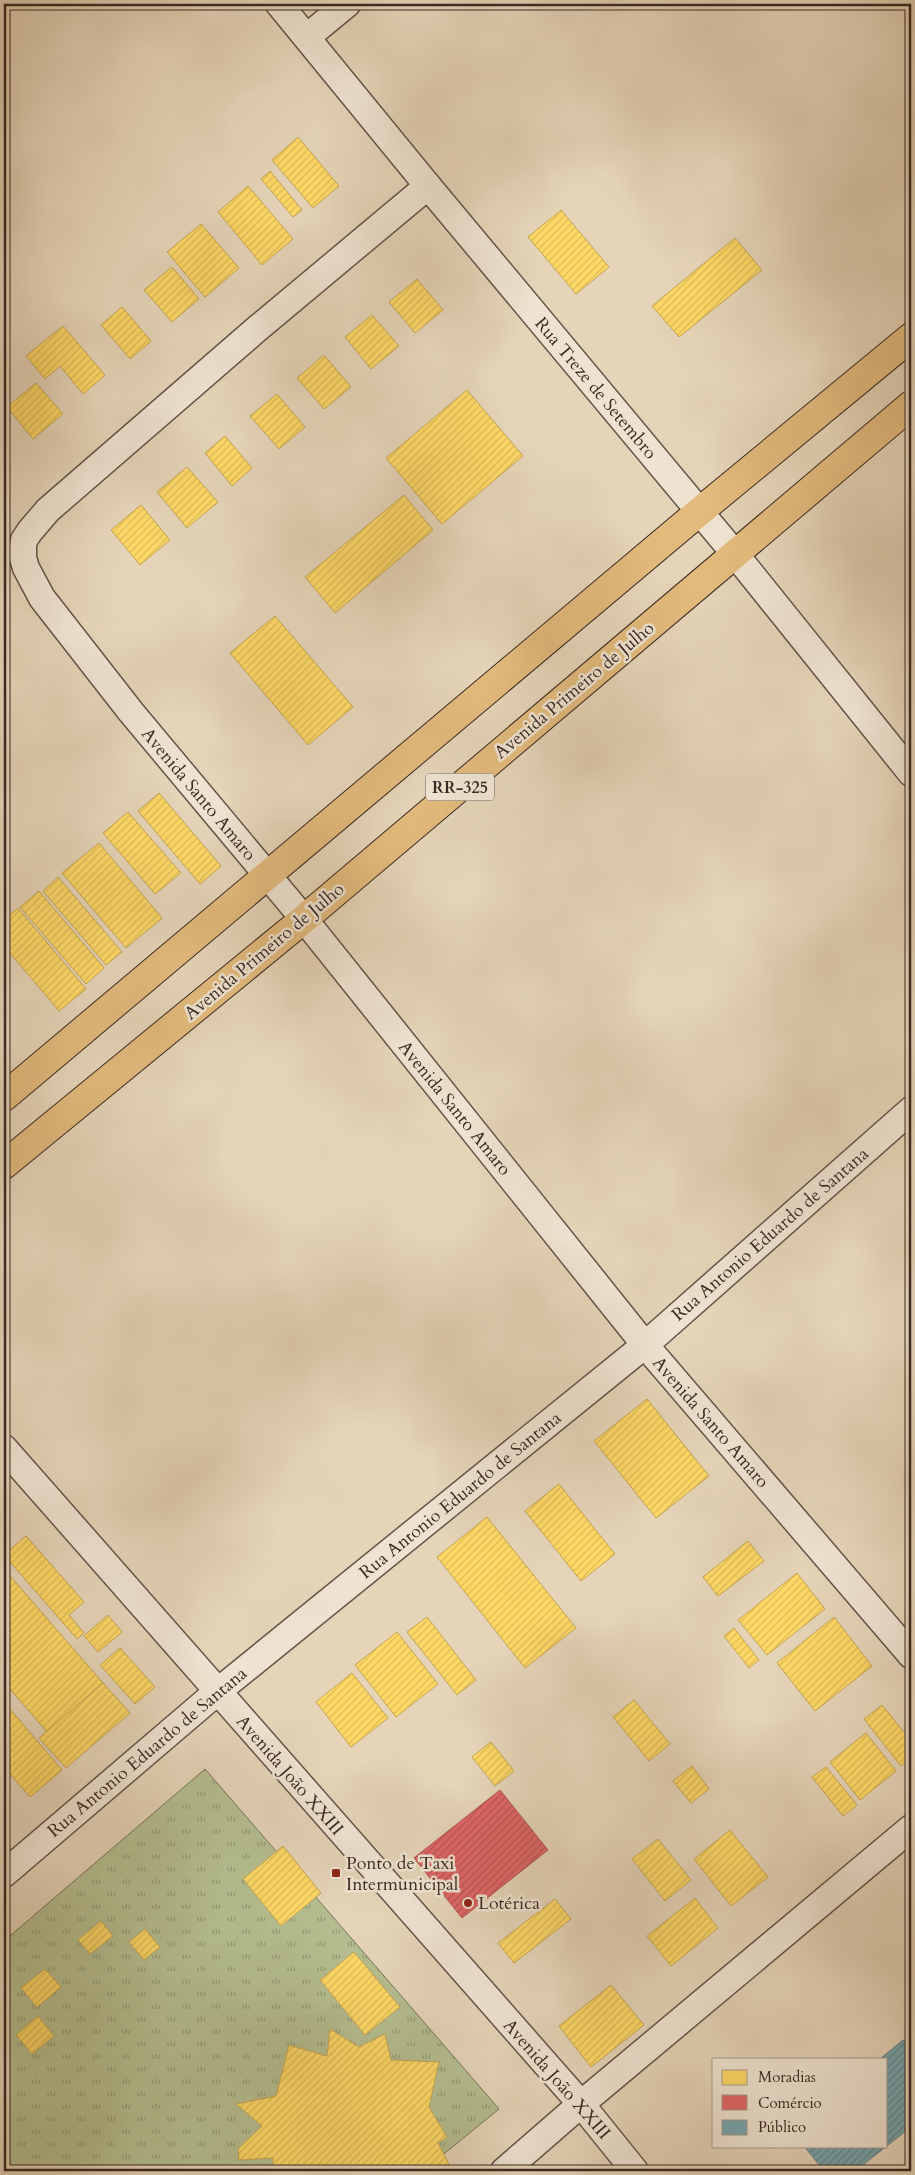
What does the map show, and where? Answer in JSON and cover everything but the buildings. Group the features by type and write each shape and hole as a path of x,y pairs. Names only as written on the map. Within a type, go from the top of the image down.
{"main road":[{"name":"RR-325","path":"4,1097 268,877 699,512 911,337"},
{"name":"Avenida Primeiro de Julho","path":"4,1165 304,919 911,404"}],"street":[{"name":"Rua Treze de Setembro","path":"279,4 735,554 911,773"},
{"path":"307,37 347,4"},
{"name":"Avenida Santo Amaro","path":"428,186 258,328 48,510 24,540 23,558 26,568 42,598 131,712 304,919 645,1345 911,1655"},
{"name":"Rua Antonio Eduardo de Santana","path":"4,1874 217,1692 645,1345 911,1110"},
{"name":"Avenida João XXIII","path":"4,1448 581,2104 635,2171"},
{"path":"504,2171 581,2104 911,1828"}],"green space":[{"path":"205,1769 499,2109 423,2171 4,2171 4,1941"}],"place":[{"name":"Ponto de Taxi Intermunicipal","path":"336,1873"},
{"name":"Lotérica","path":"468,1903"}]}
